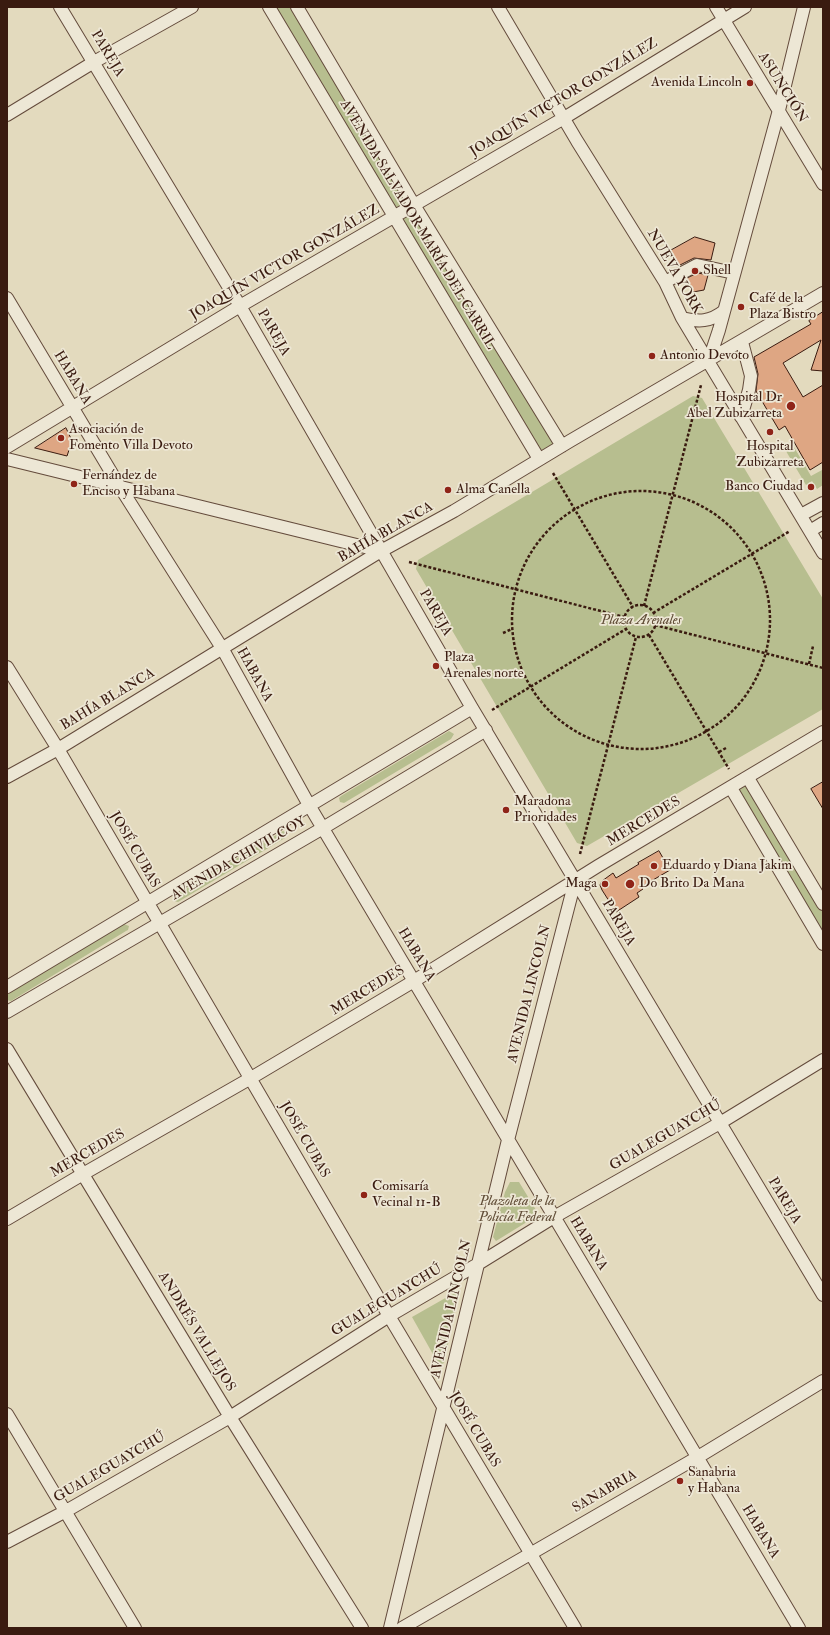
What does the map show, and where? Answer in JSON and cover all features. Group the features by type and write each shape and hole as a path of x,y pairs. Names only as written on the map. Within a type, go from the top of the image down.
{"street":[{"name":"PAREJA","path":"60,7 240,306 472,708 823,1295"},
{"path":"7,115 94,62 192,7"},
{"name":"AVENIDA SALVADOR MARÍA DEL CARRIL","path":"269,7 395,216 539,460"},
{"name":"AVENIDA SALVADOR MARÍA DEL CARRIL","path":"297,7 414,205 562,446"},
{"name":"NUEVA YORK","path":"498,7 564,118 665,282 682,318 709,360 741,417 823,553"},
{"name":"ASUNCIÓN","path":"716,7 823,184"},
{"name":"JOAQUÍN VICTOR GONZÁLEZ","path":"7,447 240,306 564,118 744,7"},
{"path":"709,360 724,311 779,110 804,7"},
{"path":"665,282 697,265 734,272"},
{"name":"BAHÍA BLANCA","path":"7,777 58,749 381,551 454,511 823,293"},
{"name":"HABANA","path":"7,298 120,487 222,648 309,805 799,1628"},
{"path":"682,318 704,321 714,318 724,311"},
{"path":"741,417 749,390 751,376 742,342"},
{"path":"7,459 381,551"},
{"path":"801,516 823,503"},
{"path":"810,531 823,523"},
{"name":"JOSÉ CUBAS","path":"7,667 58,749 443,1409 575,1628"},
{"name":"AVENIDA CHIVILCOY","path":"7,986 472,708"},
{"name":"AVENIDA CHIVILCOY","path":"7,1012 159,922 323,828 486,730"},
{"name":"MERCEDES","path":"7,1220 82,1174 251,1078 414,981 575,881 823,732"},
{"path":"748,778 823,904"},
{"path":"731,788 823,944"},
{"name":"AVENIDA LINCOLN","path":"390,1628 508,1140 575,881"},
{"name":"ANDRÉS VALLEJOS","path":"7,1049 230,1417 361,1628"},
{"name":"GUALEGUAYCHÚ","path":"7,1542 66,1511 230,1417 389,1316 478,1264 554,1217 720,1123 823,1060"},
{"name":"SANABRIA","path":"402,1628 698,1457 823,1381"},
{"path":"7,1414 135,1628"}],"path":[{"path":"644,606 701,385"},
{"path":"553,473 633,607"},
{"path":"622,492 656,492 672,495 698,505 718,517 738,536 752,554 763,580 768,602 768,636 765,653 753,684 743,698 733,710 707,731 675,745 659,748 624,749 608,745 582,735 563,724 540,700 530,686 517,656 512,629 515,589 521,573 537,543 548,530 574,509 605,496 622,492"},
{"path":"653,613 790,532"},
{"path":"409,562 624,617"},
{"path":"644,606 653,613 656,621 649,635 640,638 636,637 626,629 624,617 633,607 644,606"},
{"path":"655,625 823,668"},
{"path":"503,634 512,629"},
{"path":"492,710 626,629"},
{"path":"649,635 729,769"},
{"path":"580,854 636,637"},
{"path":"808,664 813,646"},
{"path":"793,665 794,660"},
{"path":"719,752 726,748"}],"green space":[{"path":"269,7 297,7 562,446 539,459"},
{"name":"Plaza Arenales","path":"693,396 702,398 823,599 823,709 587,846 577,843 416,569 418,560"},
{"path":"791,442 811,476 822,470 823,485 817,489 812,481 806,485 783,446"},
{"path":"449,731 454,734 451,739 344,803 340,802 339,798 341,796"},
{"path":"743,781 823,904 823,944 731,788"},
{"path":"283,831 288,833 285,838 178,902 174,901 173,897 175,895"},
{"path":"124,924 129,926 128,930 11,1001 7,1000 7,995 9,993"},
{"name":"Plazoleta de la Policía Federal","path":"510,1182 519,1182 536,1210 535,1217 496,1241 493,1237 505,1192"},
{"path":"456,1292 458,1297 444,1363 439,1365 412,1317"}],"building":[{"path":"695,237 715,243 711,260 694,258 678,266 670,251"},
{"path":"698,273 708,275 704,290 693,292 686,279"},
{"name":"Hospital Dr Abel Zubizarreta","path":"823,312 823,371 811,370 821,340 783,363 803,397 823,385 823,462 810,470 785,426 779,430 756,391 758,374 754,357 811,324 809,321"},
{"name":"Asociación de Fomento Villa Devoto","path":"66,428 75,447 69,450 67,456 35,448"},
{"path":"823,782 823,809 811,789"},
{"path":"659,851 670,870 641,887 643,889 637,893 639,897 616,912 602,890 600,885 602,881 613,873 616,878"}],"place":[{"name":"Avenida Lincoln","path":"750,83"},
{"name":"Shell","path":"695,271"},
{"name":"Café de la Plaza Bistro","path":"741,307"},
{"name":"Antonio Devoto","path":"652,356"},
{"name":"Hospital Dr Abel Zubizarreta","path":"791,406"},
{"name":"Hospital Zubizarreta","path":"770,432"},
{"name":"Asociación de Fomento Villa Devoto","path":"61,438"},
{"name":"Fernández de Enciso y Habana","path":"74,484"},
{"name":"Banco Ciudad","path":"811,487"},
{"name":"Alma Canella","path":"448,490"},
{"name":"Plaza Arenales norte","path":"436,666"},
{"name":"Maradona Prioridades","path":"506,810"},
{"name":"Eduardo y Diana Jakim","path":"654,866"},
{"name":"Maga","path":"605,884"},
{"name":"Do Brito Da Mana","path":"630,884"},
{"name":"Comisaría Vecinal 11-B","path":"364,1195"},
{"name":"Sanabria y Habana","path":"680,1481"}]}
